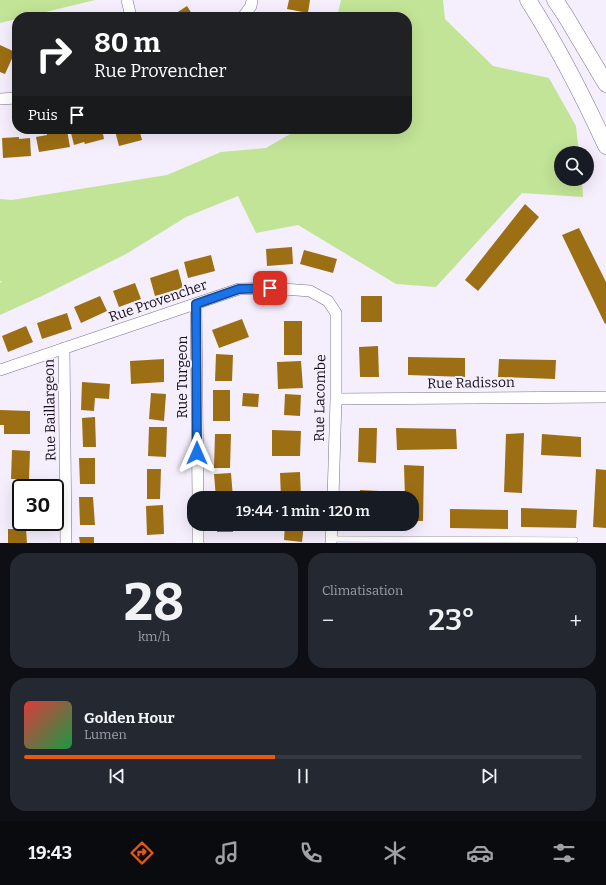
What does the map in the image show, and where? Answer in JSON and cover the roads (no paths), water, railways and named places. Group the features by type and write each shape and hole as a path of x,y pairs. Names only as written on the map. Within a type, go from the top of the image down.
{"main road":[{"path":"528,0 548,30 606,146"},
{"path":"555,0 606,84"}],"street":[{"path":"127,0 130,12"},
{"path":"247,12 251,6 252,0"},
{"path":"0,99 12,98"},
{"name":"Rue Provencher","path":"0,370 239,289 270,288 310,291 328,301"},
{"name":"Rue Lacombe","path":"328,301 336,313 336,399 333,491"},
{"name":"Rue Turgeon","path":"196,304 198,491"},
{"name":"Rue Baillargeon","path":"64,348 66,543"},
{"name":"Rue Radisson","path":"336,399 606,397"},
{"path":"198,531 198,543"},
{"path":"331,541 332,531"}],"lane":[{"path":"331,541 575,540"}]}
